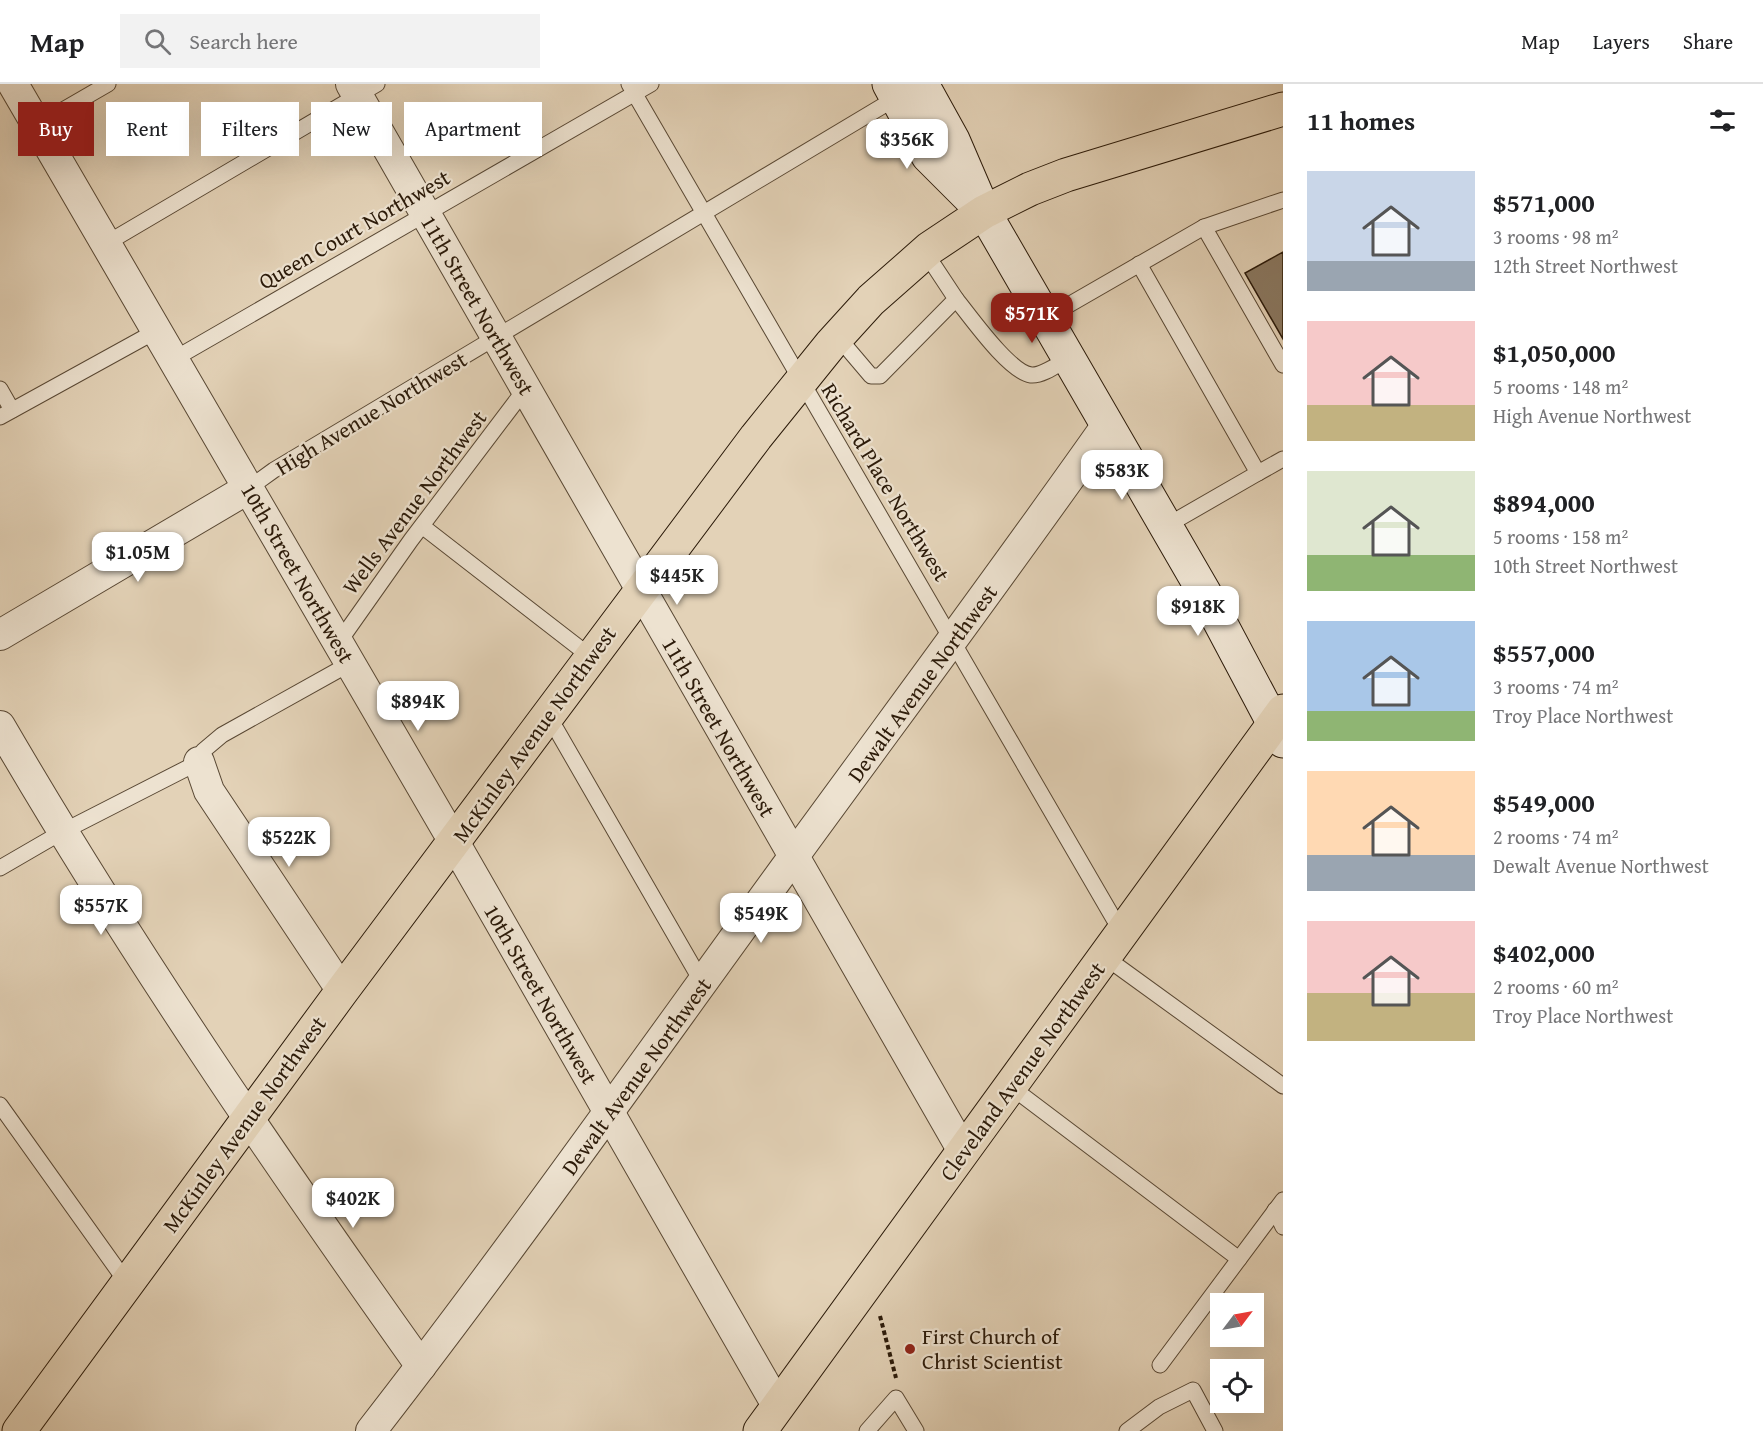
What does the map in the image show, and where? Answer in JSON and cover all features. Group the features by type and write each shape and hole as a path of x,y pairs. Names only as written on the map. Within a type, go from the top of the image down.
{"main road":[{"path":"902,89 953,140 984,212 1280,725"},
{"name":"McKinley Avenue Northwest","path":"19,1431 342,991 640,591 800,382 837,336 871,300 925,252 984,212 1066,175 1283,109"},
{"name":"Cleveland Avenue Northwest","path":"768,1423 1113,945 1280,725"}],"street":[{"name":"10th Street Northwest","path":"13,84 24,102"},
{"name":"11th Street Northwest","path":"362,88 425,213 963,1151"},
{"name":"10th Street Northwest","path":"55,156 345,653 609,1113 768,1423"},
{"name":"Dewalt Avenue Northwest","path":"371,1431 609,1113 954,641 1107,425"},
{"name":"High Avenue Northwest","path":"0,635 249,488"},
{"path":"0,726 62,832 329,1236 421,1366"},
{"path":"198,762 209,791 342,991"}],"lane":[{"path":"77,102 108,84"},
{"name":"Queen Court Northwest","path":"174,359 632,89 651,84"},
{"path":"107,243 362,88"},
{"name":"Richard Place Northwest","path":"632,89 800,382 954,641 1113,945 1283,1086"},
{"name":"High Avenue Northwest","path":"249,488 274,470 902,89"},
{"path":"1046,318 1204,226 1283,200"},
{"path":"1204,226 1283,365"},
{"path":"925,252 956,299 1013,366 1029,375 1040,374 1069,358"},
{"path":"1139,264 1258,473"},
{"path":"837,336 872,376 880,376 956,299"},
{"path":"0,389 6,414 158,330"},
{"name":"Wells Avenue Northwest","path":"0,868 62,832 198,762 203,752 222,735 345,653 422,526 526,388"},
{"path":"1166,526 1283,459"},
{"path":"422,526 591,657"},
{"path":"548,715 703,984"},
{"path":"1010,1086 1239,1259"},
{"path":"0,1105 128,1283"},
{"path":"1160,1365 1279,1205"},
{"path":"1279,1205 1283,1227"},
{"path":"1127,1431 1159,1407 1193,1390 1215,1431"},
{"path":"867,1431 896,1398 916,1431"}],"path":[{"path":"860,1293 879,1314 896,1371 896,1398"}],"building":[{"path":"1283,252 1283,339 1245,273"}],"place":[{"name":"First Church of Christ Scientist","path":"910,1349"}]}
